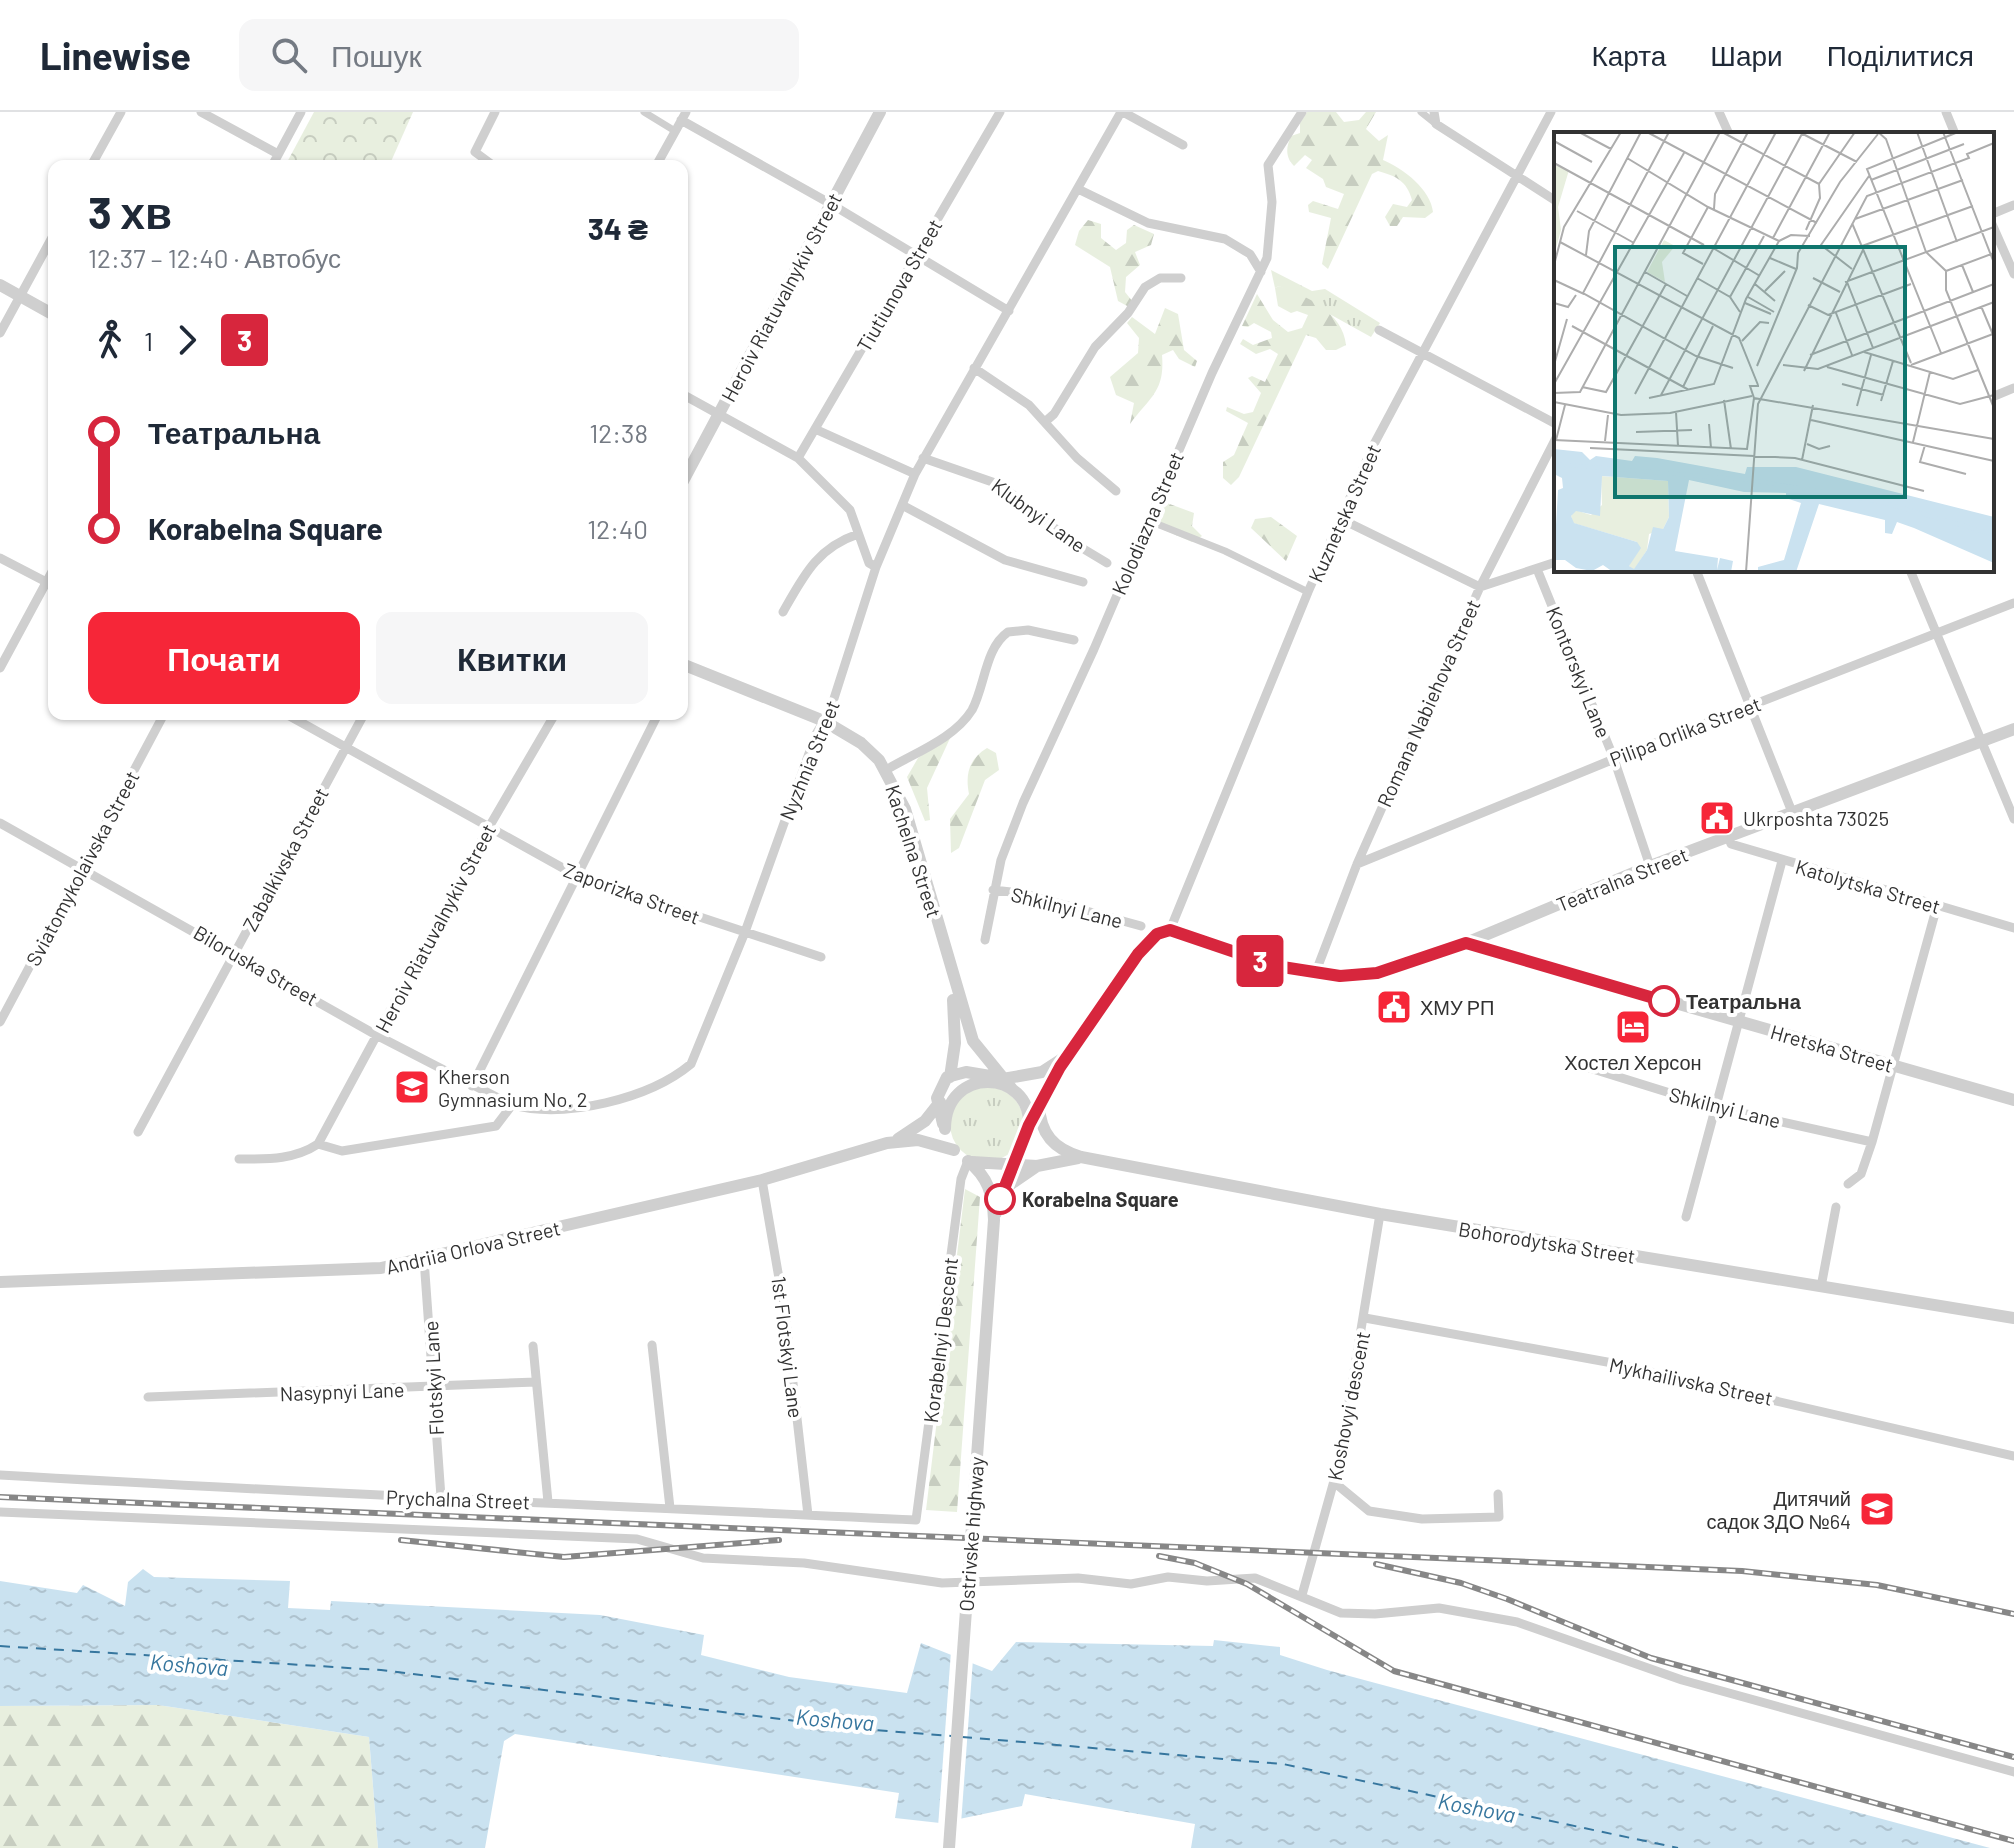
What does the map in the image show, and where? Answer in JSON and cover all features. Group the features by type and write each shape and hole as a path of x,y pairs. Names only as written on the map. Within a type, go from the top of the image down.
{"street":[{"path":"94,160 121,112"},
{"path":"201,112 278,154"},
{"path":"275,160 301,112"},
{"path":"486,160 475,152 495,112"},
{"path":"644,112 675,131"},
{"name":"Heroiv Riatuvalnykiv Street","path":"688,472 880,112"},
{"name":"Tiutiunova Street","path":"798,458 1000,112"},
{"path":"1122,112 1183,145"},
{"name":"Nyzhnia Street","path":"512,1105 546,1112 573,1110 637,1092 683,1070 701,1045 816,734 824,721 876,567 915,474 1122,112"},
{"name":"Kolodiazna Street","path":"985,940 993,890 1023,803 1147,520 1261,272 1270,246 1272,202 1268,165 1302,112"},
{"path":"1421,112 1554,200"},
{"path":"1434,112 1436,124"},
{"name":"Kuznetska Street","path":"1170,930 1308,592 1341,519 1420,353 1551,112"},
{"path":"1719,112 1726,132"},
{"path":"1946,112 1954,132"},
{"path":"659,160 683,116 1009,311"},
{"path":"1078,189 1148,223 1225,239 1250,254 1261,272"},
{"path":"1994,213 2014,205"},
{"path":"1994,229 2014,274"},
{"path":"0,333 48,245"},
{"path":"1046,421 1054,414 1095,347 1128,313 1145,287 1160,278 1181,278"},
{"path":"0,285 48,312"},
{"path":"1379,330 1554,423"},
{"path":"974,368 1046,421 1077,458 1116,491"},
{"path":"1994,396 2014,388"},
{"path":"688,398 798,458 845,503 869,563 876,567"},
{"path":"815,429 915,474"},
{"name":"Romana Nabiehova Street","path":"1315,974 1357,864 1480,587 1554,442"},
{"name":"Klubnyi Lane","path":"923,458 1001,485 1072,542 1107,563"},
{"path":"902,505 1005,560 1083,582"},
{"path":"1341,519 1480,587 1554,563"},
{"path":"1147,520 1225,551 1308,592"},
{"path":"783,612 802,577 825,549 834,542 858,534"},
{"path":"0,558 48,583"},
{"name":"Kontorskyi Lane","path":"1537,569 1614,759 1650,866"},
{"path":"1697,572 1792,812"},
{"path":"1911,572 2014,819"},
{"path":"0,668 48,587"},
{"name":"Pilipa Orlika Street","path":"1357,864 1614,759 2014,603"},
{"path":"886,770 933,744 963,721 975,704 996,644 1008,632 1028,630 1074,640"},
{"name":"Kachelna Street","path":"688,666 824,721 861,743 886,770 905,809 973,1041 1007,1085"},
{"name":"Sviatomykolaivska Street","path":"0,1022 161,720"},
{"name":"Zaporizka Street","path":"296,720 579,877 821,957"},
{"name":"Zabalkivska Street","path":"138,1132 361,720"},
{"name":"Heroiv Riatuvalnykiv Street","path":"318,1144 489,827 551,720"},
{"path":"472,1086 655,720"},
{"name":"Teatralna Street","path":"1315,974 1377,973 1466,943 1650,866 2014,729"},
{"name":"Biloruska Street","path":"0,823 235,952 378,1036 512,1105"},
{"name":"Katolytska Street","path":"1728,836 1731,844 1782,861 2014,928"},
{"path":"1686,1217 1782,861"},
{"name":"Shkilnyi Lane","path":"993,890 1021,893 1141,926"},
{"path":"1848,1184 1861,1174 1872,1142 1937,906"},
{"path":"1029,1125 1027,1111 1007,1085 977,1072 951,1074 942,1081 947,1099 945,1129 954,1150 968,1161 995,1164 1019,1150 1039,1105 1068,1055 1138,954 1157,934 1170,930 1276,966 1315,974"},
{"name":"Hretska Street","path":"1466,943 2014,1100"},
{"name":"Kachelna Street","path":"947,1099 955,1043 951,973"},
{"path":"947,1099 986,1081 1007,1085 1051,1067 1068,1055"},
{"name":"Shkilnyi Lane","path":"1580,1065 1715,1107 1872,1142"},
{"path":"990,1066 1023,1077"},
{"name":"Andriia Orlova Street","path":"0,1282 381,1268 762,1180 887,1143 916,1128 947,1099"},
{"path":"239,1159 286,1157 306,1152 318,1144 342,1151 496,1126 512,1105"},
{"path":"1039,1105 1044,1131 1059,1149"},
{"name":"Bohorodytska Street","path":"1029,1125 1059,1149 1081,1157 1380,1214 2014,1318"},
{"name":"Andriia Orlova Street","path":"887,1143 918,1140 954,1150"},
{"name":"Ostrivske highway","path":"994,1220 1019,1150"},
{"name":"Bohorodytska Street","path":"995,1164 1037,1166 1081,1157"},
{"name":"Ostrivske highway","path":"949,1848 994,1220 985,1177 968,1161"},
{"name":"Korabelnyi Descent","path":"916,1520 961,1179 968,1161"},
{"name":"Bohorodytska Street","path":"1005,1188 1037,1166"},
{"name":"1st Flotskyi Lane","path":"762,1180 785,1313 808,1515"},
{"path":"1821,1287 1836,1207"},
{"name":"Koshovyi descent","path":"1302,1595 1335,1483 1380,1214"},
{"name":"Flotskyi Lane","path":"424,1259 441,1497"},
{"name":"Mykhailivska Street","path":"1365,1318 1607,1362 2014,1456"},
{"path":"652,1345 670,1508"},
{"path":"533,1346 548,1502"},
{"name":"Nasypnyi Lane","path":"148,1397 536,1382"},
{"name":"Prychalna Street","path":"0,1475 341,1496 441,1497 916,1520"},
{"path":"1335,1483 1369,1511 1422,1519 1499,1517 1498,1494"},
{"path":"0,1512 637,1539 703,1558 804,1563 942,1583 1078,1578 1131,1584 1168,1577 1207,1581 1255,1578 1341,1613 1375,1614 1439,1608 1517,1622 1682,1680 2014,1772"}],"green space":[{"path":"314,112 413,112 392,160 288,160"},
{"path":"1307,112 1336,112 1344,122 1359,120 1366,112 1376,112 1366,129 1379,141 1388,135 1383,160 1399,168 1422,188 1433,212 1425,218 1403,217 1397,226 1390,226 1385,217 1393,204 1407,207 1412,200 1410,194 1395,177 1378,171 1372,174 1328,269 1322,264 1331,218 1309,212 1308,205 1313,201 1338,209 1344,194 1326,187 1323,179 1306,168 1312,160 1305,155 1294,166 1289,159 1289,140 1300,133 1300,123"},
{"path":"1088,220 1101,224 1101,238 1116,250 1126,243 1127,230 1134,225 1154,234 1151,245 1135,252 1140,265 1126,277 1125,292 1133,302 1129,307 1118,301 1110,267 1075,245 1079,231"},
{"path":"1271,270 1312,291 1325,289 1380,323 1371,337 1279,286 1275,288"},
{"path":"1279,286 1311,300 1331,314 1343,333 1346,345 1336,350 1326,350 1316,338 1306,335 1239,477 1231,485 1223,478 1223,462 1234,455 1248,423 1226,411 1227,407 1244,414 1253,412 1261,393 1248,378 1252,376 1265,382 1278,354 1270,349 1256,354 1240,344 1243,339 1253,345 1272,338 1271,332 1254,323 1248,327 1242,326 1257,294 1273,320 1288,332 1302,328 1308,315 1297,311 1291,313 1278,306 1275,288"},
{"path":"1165,308 1178,314 1184,350 1197,361 1195,367 1179,359 1173,350 1162,355 1159,385 1130,424 1134,403 1116,395 1110,377 1138,353 1139,338 1127,323 1132,317 1155,334"},
{"path":"1165,498 1167,503 1194,513 1192,526 1202,536 1192,542 1157,527 1155,511"},
{"path":"1271,517 1297,536 1286,561 1251,528 1255,519"},
{"path":"952,734 927,788 930,820 925,821 907,777 918,758"},
{"path":"987,748 996,753 999,770 985,780 959,848 951,853 950,819 969,794 968,774 972,762"},
{"name":"Korabelna Square","path":"987,1087 1001,1090 1013,1098 1021,1110 1024,1124 1021,1138 1013,1150 1001,1158 987,1161 973,1158 961,1150 953,1138 950,1124 953,1110 961,1098 973,1090"},
{"path":"965,1189 980,1197 957,1512 926,1510"},
{"path":"158,1705 369,1737 378,1848 0,1848 0,1706"}],"water":[{"name":"Koshova","path":"143,1569 154,1577 290,1581 288,1608 330,1610 331,1601 600,1615 704,1635 701,1655 789,1677 907,1693 921,1643 992,1671 1016,1642 1213,1646 1214,1640 1280,1647 1280,1655 1327,1670 1990,1848 1191,1848 1195,1824 1025,1794 1022,1806 940,1823 895,1818 899,1793 515,1734 504,1741 485,1848 378,1848 369,1737 158,1705 0,1706 0,1581 77,1593 83,1585 125,1606 128,1582"}],"pier":[{"path":"951,1651 973,1659 961,1824 938,1827"}],"ferry route":[{"path":"0,1646 381,1670 862,1729 951,1736"},
{"path":"962,1737 1283,1764 1678,1848"}],"railway":[{"path":"0,1497 1742,1571 1877,1585 2014,1614"},
{"path":"401,1540 564,1557 779,1540"},
{"path":"1159,1556 1195,1563 1247,1584 1394,1671 2014,1841"},
{"path":"1376,1564 1461,1583 1651,1658 2014,1757"}],"bus line":[{"name":"3","path":"1000,1199 1029,1125 1060,1067 1138,954 1149,940 1163,932 1170,930 1276,966 1340,976 1377,973 1466,943 1664,1001"}],"place":[{"name":"Ukrposhta 73025","path":"1717,818"},
{"name":"Театральна","path":"1664,1001"},
{"name":"ХМУ РП","path":"1394,1007"},
{"name":"Хостел Херсон","path":"1633,1027"},
{"name":"Kherson Gymnasium No. 2","path":"412,1087"},
{"name":"Korabelna Square","path":"1000,1199"},
{"name":"Дитячий садок ЗДО №64","path":"1877,1509"}]}
